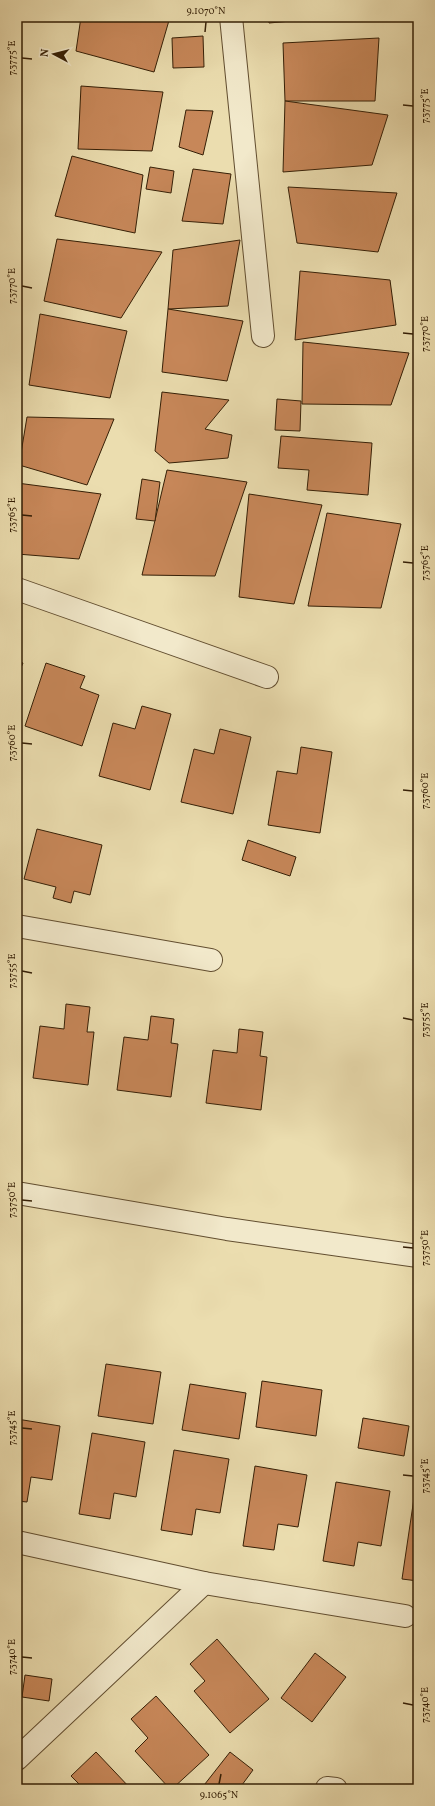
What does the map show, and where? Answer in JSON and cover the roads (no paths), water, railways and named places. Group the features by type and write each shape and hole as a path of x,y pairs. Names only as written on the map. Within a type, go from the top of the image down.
{"street":[{"path":"231,17 263,336"},
{"path":"17,589 268,677"},
{"path":"17,926 211,960"},
{"path":"17,1193 227,1229 418,1256"},
{"path":"17,1542 204,1583 405,1616"},
{"path":"17,1759 204,1583"}]}
